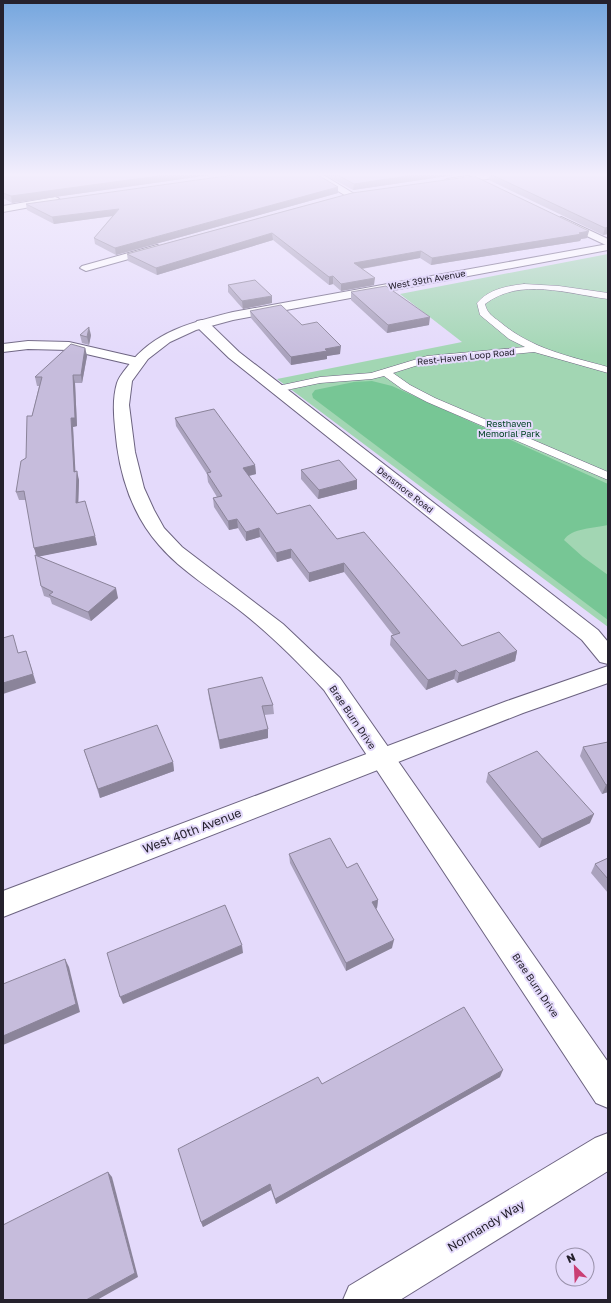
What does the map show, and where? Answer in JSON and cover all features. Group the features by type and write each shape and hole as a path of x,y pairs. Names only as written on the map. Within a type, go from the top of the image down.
{"street":[{"path":"589,234 608,243"},
{"path":"86,268 170,244"},
{"name":"West 39th Avenue","path":"138,362 152,347 173,334 202,324 233,316 608,247"},
{"name":"Densmore Road","path":"202,324 224,347 590,635 608,656"},
{"path":"3,348 28,346 69,346 138,362"},
{"name":"Brae Burn Drive","path":"138,362 124,382 121,407 126,456 140,500 158,531 195,568 238,598 300,650 332,684 608,1091"},
{"path":"382,758 608,674"},
{"name":"West 40th Avenue","path":"3,904 382,758"},
{"name":"Normandy Way","path":"363,1300 608,1151"}],"lane":[{"path":"475,355 507,345 507,339 500,329 483,313 481,308 482,303 488,296 499,291 528,287 549,288 608,296"},
{"path":"500,329 539,350"},
{"name":"Rest-Haven Loop Road","path":"277,389 320,380 368,376 427,359 539,350 608,370"},
{"path":"385,372 406,387 431,400 608,476"}],"green space":[{"name":"Resthaven Memorial Park","path":"608,254 608,627 277,379 462,342 400,294"},
{"path":"372,381 392,386 608,484 608,525 584,529 572,533 564,540 583,557 608,575 608,620 313,398 312,394 315,390 354,382"}],"building":[{"path":"98,234 167,234 115,248 94,238"},
{"path":"201,234 269,234 156,268 127,254"},
{"path":"273,234 582,234 432,258 421,251 354,263 375,278 341,284 333,276 329,277"},
{"path":"255,280 272,296 242,301 228,285"},
{"path":"386,286 430,317 388,325 351,292"},
{"path":"281,305 302,325 317,322 341,346 325,349 327,351 291,357 250,311"},
{"path":"89,327 87,337 80,335"},
{"path":"71,344 85,348 81,375 73,375 75,418 71,418 74,472 77,471 76,503 85,501 95,536 34,548 24,491 16,492 21,461 26,458 27,416 32,416 42,377 35,377"},
{"path":"214,409 255,465 243,468 277,514 310,505 337,539 364,532 462,646 499,632 517,651 459,673 456,670 428,680 391,636 400,633 344,563 309,573 291,549 276,553 259,528 246,532 237,519 228,521 213,498 222,496 207,473 211,472 175,418"},
{"path":"339,460 357,480 319,490 301,470"},
{"path":"35,555 116,588 88,612 49,595 53,592 41,586"},
{"path":"13,635 18,653 26,651 33,674 3,683 3,638"},
{"path":"262,677 273,705 262,706 268,729 219,740 208,689"},
{"path":"157,725 173,762 98,789 84,750"},
{"path":"608,742 608,784 606,785 583,747"},
{"path":"537,751 594,814 542,839 488,773"},
{"path":"330,838 347,868 357,863 378,900 372,902 394,940 346,963 289,854"},
{"path":"608,858 608,879 595,864"},
{"path":"225,905 242,945 120,997 107,953"},
{"path":"65,959 76,1004 3,1036 3,984"},
{"path":"464,1007 503,1070 275,1199 270,1184 201,1222 178,1149 318,1077 322,1084"},
{"path":"108,1172 135,1273 86,1300 3,1300 3,1225"}]}
